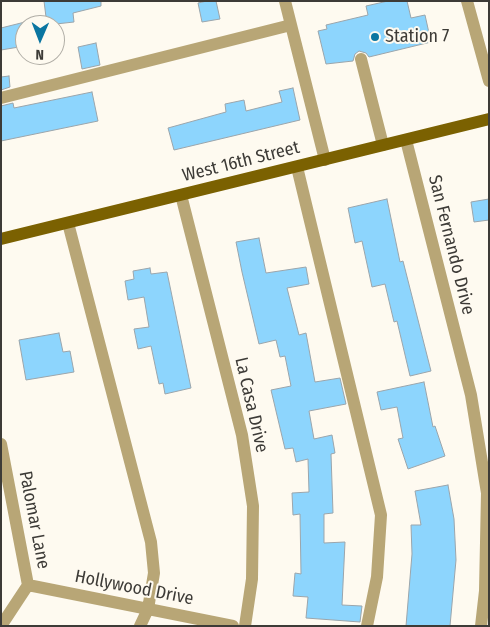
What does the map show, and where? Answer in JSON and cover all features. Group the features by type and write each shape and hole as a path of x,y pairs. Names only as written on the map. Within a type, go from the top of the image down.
{"main road":[{"name":"West 16th Street","path":"1,239 489,119"}],"street":[{"path":"285,1 325,160"},
{"path":"466,1 489,81"},
{"path":"1,98 291,25"},
{"path":"361,59 383,145"},
{"name":"San Fernando Drive","path":"406,140 471,395 486,492 485,591 481,626"},
{"path":"297,166 381,515 377,577 367,626"},
{"name":"La Casa Drive","path":"181,195 242,435 253,506 252,579 245,626"},
{"path":"68,223 151,542 154,573 148,609 140,626"},
{"name":"Palomar Lane","path":"1,444 28,585 2,626"},
{"name":"Hollywood Drive","path":"28,585 233,626"}],"building":[{"path":"44,1 101,1 101,6 73,13 74,22 65,23 65,15 46,15"},
{"path":"216,1 220,19 202,22 198,3"},
{"name":"Station 7","path":"388,1 407,1 411,18 425,15 431,42 369,57 366,53 359,51 355,54 353,61 326,64 318,31 327,29 326,25 368,15 366,6"},
{"path":"15,24 15,48 1,50 1,28"},
{"path":"96,43 100,65 82,69 78,47"},
{"path":"9,76 10,87 1,90 1,77"},
{"path":"293,88 300,120 174,150 168,128 226,112 225,104 244,100 246,111 282,102 279,91"},
{"path":"92,92 98,121 1,141 1,106 13,103 14,108"},
{"path":"387,199 400,262 403,261 431,371 410,376 397,321 394,322 385,284 372,287 362,241 355,243 348,208"},
{"path":"489,199 489,220 474,222 471,202"},
{"path":"259,238 266,273 306,267 309,284 287,288 299,335 306,333 315,382 340,378 346,404 309,411 314,439 332,435 335,453 331,454 333,513 324,514 324,543 345,542 342,605 362,606 360,622 306,618 308,597 293,596 295,573 301,574 300,514 293,515 292,493 309,492 308,459 296,462 293,448 285,449 271,390 291,386 285,356 280,357 276,340 259,344 242,272 236,242"},
{"path":"150,268 151,274 167,272 191,388 165,394 163,383 159,384 151,346 138,349 134,329 149,327 144,297 128,300 125,281 134,279 133,271"},
{"path":"59,333 63,352 70,351 74,372 26,380 19,340"},
{"path":"424,382 433,427 435,426 445,456 408,469 398,439 403,438 397,407 381,410 377,392"},
{"path":"448,485 454,519 456,560 450,626 406,626 412,554 411,525 421,525 415,491"}],"place":[{"name":"Station 7","path":"375,37"}]}
